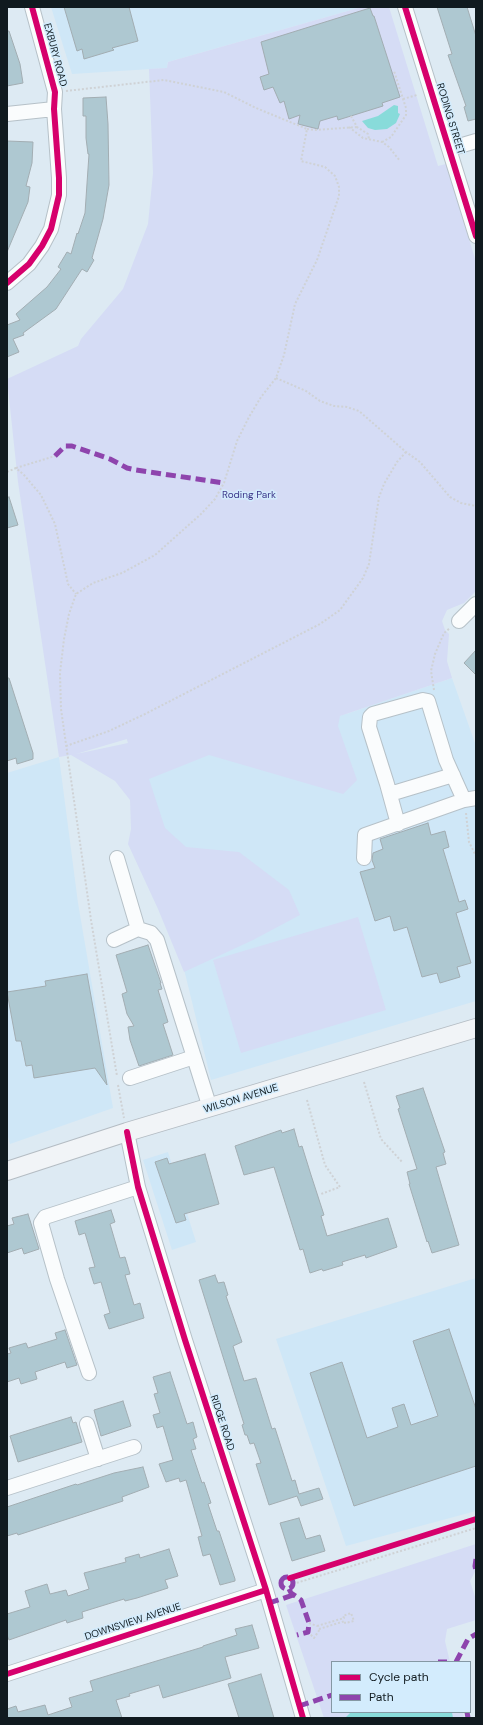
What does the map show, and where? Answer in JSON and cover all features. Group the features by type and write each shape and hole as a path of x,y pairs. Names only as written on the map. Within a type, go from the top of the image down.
{"main road":[{"name":"WILSON AVENUE","path":"7,1171 127,1132 476,1028"}],"street":[{"name":"EXBURY ROAD","path":"7,283 29,264 51,229 59,195 54,109 56,92 32,7"},
{"name":"RODING STREET","path":"405,7 476,236"},
{"path":"7,114 54,109"},
{"path":"449,149 476,141"},
{"path":"459,621 476,604"},
{"path":"364,858 365,835 469,802 453,776 446,760 428,701 423,700 373,714 370,717 369,727 398,824"},
{"path":"390,794 453,776"},
{"path":"118,858 138,929"},
{"path":"114,940 138,929 151,933 157,940 210,1108"},
{"path":"130,1078 194,1057"},
{"name":"RIDGE ROAD","path":"127,1132 138,1187 266,1590 303,1718"},
{"path":"89,1373 57,1279 41,1223 45,1217 138,1187"},
{"path":"87,1424 98,1458"},
{"path":"7,1488 134,1447"},
{"name":"DOWNSVIEW AVENUE","path":"7,1674 266,1590"}],"path":[{"path":"382,142 391,137 406,115 403,99 394,71"},
{"path":"56,92 164,80 224,92 256,108 307,129 315,130 357,127 368,134 369,139"},
{"path":"403,99 418,95"},
{"path":"352,116 357,127"},
{"path":"349,127 363,138 382,142 389,147 400,161"},
{"path":"127,1132 106,1019 90,920 66,746 60,698 60,673 64,638 69,614 76,594 93,584 122,573 155,556 201,514 220,491 237,441 261,397 276,378 284,354 295,304 317,260 339,196 337,181 331,171 319,165 301,161 307,129"},
{"path":"276,378 306,391 320,401 334,406 347,407 359,411 406,452 420,462 450,497 461,503 476,506"},
{"path":"66,746 109,731 145,714 320,624 340,610 363,578 369,564 379,497 394,467 406,452"},
{"path":"7,472 55,456"},
{"path":"16,468 41,495 49,510 60,543 68,584 76,594"},
{"path":"435,695 431,681 431,671 435,654 444,633 459,621"},
{"path":"469,802 469,842 476,856"},
{"path":"364,1082 381,1139 403,1163"},
{"path":"307,1100 325,1164 340,1187 320,1194"},
{"path":"293,1584 476,1528"},
{"path":"290,1578 297,1575"},
{"path":"308,1632 314,1638 320,1629 345,1621 345,1624 354,1622 351,1613 343,1616 344,1618 317,1626"},
{"path":"309,1623 320,1629"}],"shaded area":[{"path":"51,7 362,7 168,62 167,68 72,74"},
{"path":"394,105 398,106 398,113 400,114 396,123 387,129 375,130 368,128 362,121 378,116"},
{"path":"452,678 476,746 476,1001 211,1080 137,776 349,713"},
{"path":"59,757 78,903 113,1108 10,1144 7,1133 7,773"},
{"path":"168,1152 196,1242 172,1250 143,1160"},
{"path":"476,1278 476,1511 346,1546 276,1339"},
{"path":"350,1713 452,1713 453,1718 345,1718"}],"green space":[{"name":"Roding Park","path":"362,7 389,7 438,166 446,164 476,262 476,591 464,603 447,610 442,621 445,630 449,634 447,661 452,678 340,716 338,726 357,780 343,794 209,755 149,779 165,828 186,847 239,852 289,890 300,915 253,940 184,972 158,909 128,844 131,829 130,800 115,781 71,755 59,757 18,482 7,379 78,346 81,339 123,289 148,224 153,173 149,69 167,68 168,62","holes":["127,739 128,743 76,754"]},
{"path":"358,917 386,1010 241,1053 213,960"},
{"path":"476,1544 476,1570 470,1581 476,1600 476,1620 447,1629 445,1641 450,1661 331,1661 331,1713 463,1713 464,1718 324,1718 286,1605"}],"building":[{"path":"64,7 129,7 138,41 112,48 114,50 84,59 82,49 77,51"},
{"path":"437,7 467,7 476,36 476,119 468,121 464,107 466,106 448,55 452,54"},
{"path":"370,8 374,16 400,97 382,103 383,106 338,120 337,116 320,121 318,129 298,124 300,115 289,119 284,101 280,103 273,87 264,90 260,77 269,74 261,42"},
{"path":"7,31 9,31 20,64 23,83 7,86"},
{"path":"106,97 109,185 103,219 92,258 94,260 87,272 82,269 56,309 23,333 24,335 13,339 19,352 7,357 7,325 20,320 16,314 47,287 61,269 58,267 67,252 71,254 85,213 89,154 86,138 86,116 83,116 83,98"},
{"path":"7,141 33,142 32,163 26,186 30,187 28,202 7,252"},
{"path":"9,497 18,525 7,528 7,498"},
{"path":"476,650 476,675 464,663"},
{"path":"7,678 9,678 33,753 33,759 17,764 16,758 7,761"},
{"path":"428,823 431,835 445,831 449,847 443,849 459,902 465,900 468,909 456,913 471,963 457,967 460,977 440,983 437,973 422,977 407,927 394,931 390,916 375,921 360,872 375,868 372,860 373,853 383,849 380,839"},
{"path":"148,945 161,983 162,989 158,990 168,1022 163,1024 173,1055 139,1066 130,1040 128,1027 134,1026 127,1014 122,994 127,992 116,955"},
{"path":"87,974 107,1085 95,1068 34,1078 32,1065 26,1066 21,1041 16,1041 7,992 46,986 45,981"},
{"path":"423,1088 445,1152 443,1153 446,1164 436,1167 459,1245 432,1253 428,1241 427,1242 409,1184 407,1172 417,1169 398,1109 400,1108 396,1096"},
{"path":"294,1129 299,1147 302,1146 324,1215 321,1216 327,1236 388,1218 397,1247 366,1258 365,1255 342,1262 343,1265 323,1271 322,1269 310,1273 303,1249 300,1250 274,1167 244,1175 235,1146 281,1130 282,1133"},
{"path":"205,1154 219,1204 184,1214 186,1220 176,1223 155,1162 167,1158 169,1164"},
{"path":"111,1210 115,1222 110,1224 120,1258 125,1257 130,1274 125,1275 134,1305 140,1303 144,1318 109,1329 104,1315 110,1313 101,1282 94,1284 89,1268 95,1267 85,1233 79,1235 75,1221"},
{"path":"28,1214 39,1249 24,1254 22,1248 7,1253 7,1226 14,1224 12,1218"},
{"path":"215,1275 218,1283 224,1282 228,1295 226,1296 242,1342 233,1346 244,1381 256,1378 272,1429 275,1428 292,1481 295,1480 299,1494 319,1488 323,1499 301,1506 297,1496 269,1505 256,1464 261,1463 254,1443 250,1444 247,1435 245,1435 242,1425 244,1424 199,1280"},
{"path":"449,1329 476,1409 476,1466 354,1506 310,1373 342,1362 367,1438 398,1427 392,1408 404,1404 411,1425 438,1416 413,1341"},
{"path":"65,1330 77,1365 67,1368 65,1362 35,1372 37,1379 21,1384 19,1378 7,1382 7,1354 11,1353 9,1348 26,1343 28,1348 57,1339 55,1333"},
{"path":"170,1372 187,1424 193,1422 197,1437 193,1439 196,1449 191,1450 202,1483 204,1482 211,1503 208,1504 217,1531 219,1531 235,1581 220,1585 210,1554 203,1556 198,1537 202,1536 186,1480 180,1482 179,1478 166,1482 159,1464 173,1460 163,1426 157,1428 153,1415 160,1413 154,1394 158,1393 153,1377"},
{"path":"123,1401 131,1426 101,1436 94,1410"},
{"path":"71,1417 73,1423 76,1422 82,1442 18,1462 10,1436"},
{"path":"143,1467 149,1487 122,1497 123,1501 18,1535 17,1533 7,1536 7,1507 76,1484 77,1485 114,1473"},
{"path":"299,1518 306,1539 320,1535 325,1551 292,1561 280,1523"},
{"path":"169,1549 178,1576 165,1580 168,1588 137,1598 125,1601 124,1599 82,1612 83,1618 67,1623 66,1620 9,1640 7,1635 7,1614 30,1607 25,1591 47,1584 50,1594 66,1590 68,1596 89,1589 84,1573 126,1562 125,1558 139,1554 140,1558"},
{"path":"252,1625 259,1648 225,1657 231,1678 163,1698 159,1685 129,1694 130,1696 116,1700 122,1718 7,1718 7,1709 16,1706 18,1712 45,1705 48,1715 72,1707 69,1698 93,1691 90,1681 203,1647 237,1635 235,1629"},
{"path":"261,1674 274,1718 239,1718 228,1684"}],"marked path":[{"path":"55,456 65,446 72,446 110,459 127,468 224,483"},
{"path":"476,1559 476,1571"},
{"path":"285,1577 289,1577 293,1583 289,1589 285,1589 281,1585 281,1581 285,1577"},
{"path":"289,1589 291,1593 301,1600 309,1623 308,1632 297,1635"},
{"path":"269,1603 293,1595"},
{"path":"457,1661 468,1639 476,1634"},
{"path":"299,1706 331,1695"},
{"path":"467,1713 468,1718"}],"cycle path":[{"path":"7,283 29,264 42,246 51,229 59,195 54,109 55,92 32,7"},
{"path":"405,7 476,236"},
{"path":"127,1132 138,1187 185,1340 266,1590 303,1718"},
{"path":"290,1578 476,1519"},
{"path":"7,1674 266,1590"}]}
